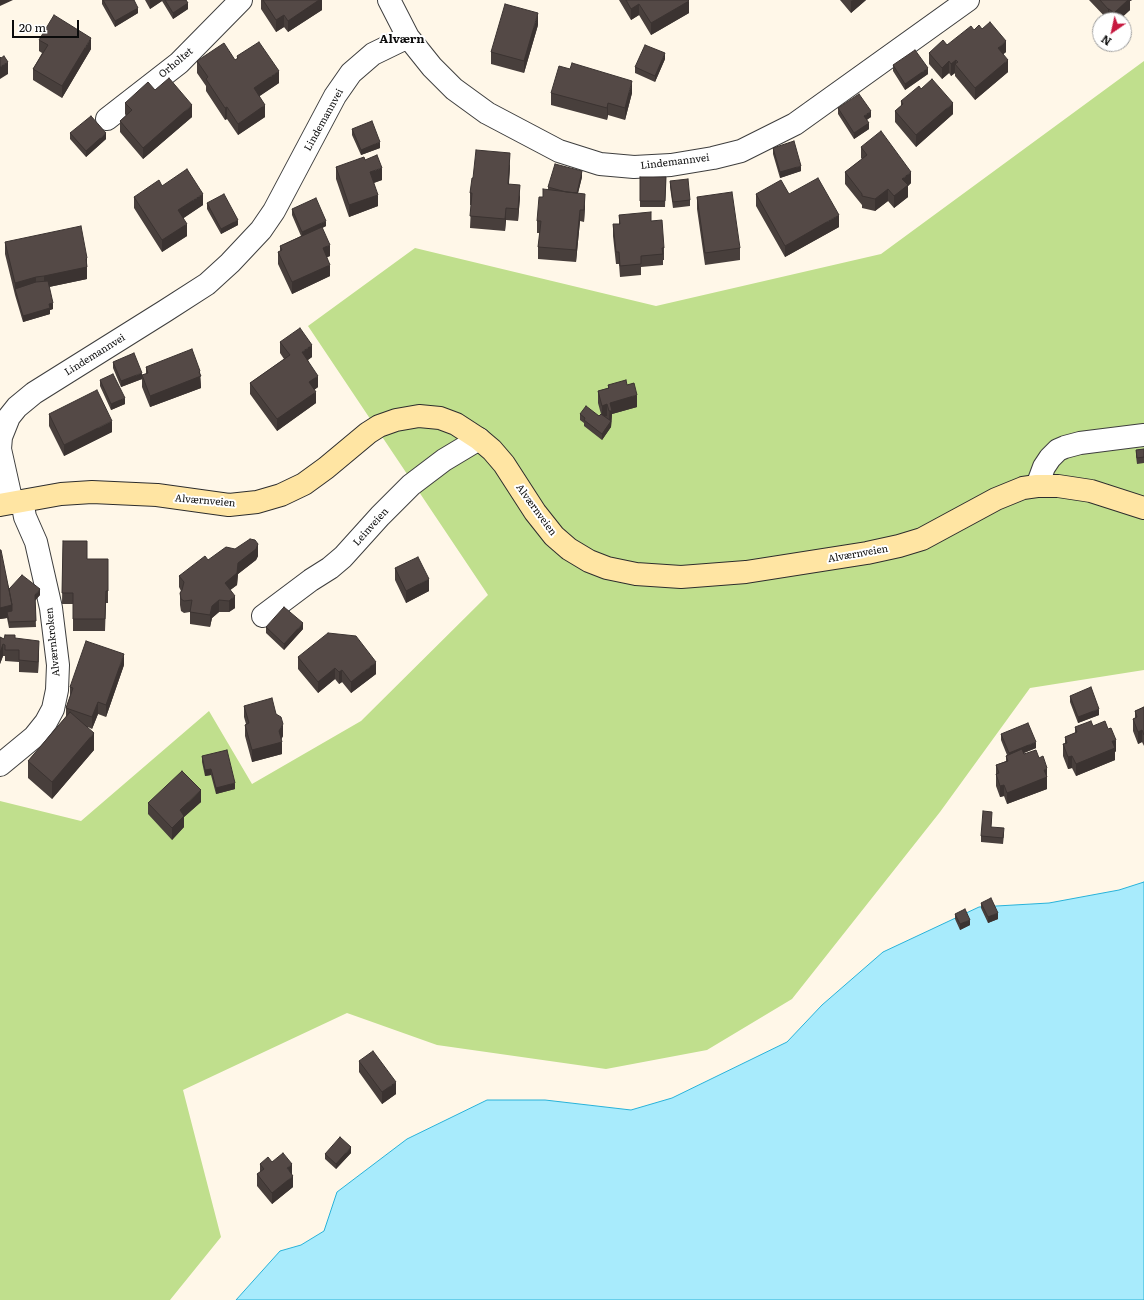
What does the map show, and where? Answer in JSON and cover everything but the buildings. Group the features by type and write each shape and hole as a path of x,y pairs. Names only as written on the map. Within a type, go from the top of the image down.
{"main road":[{"name":"Alværnveien","path":"11,503 61,494 109,492 229,505 257,502 281,495 304,484 379,426 396,420 419,416 440,418 456,424 479,438 504,464 535,512 554,536 569,549 589,561 607,568 636,574 655,576 702,576 746,572 867,553 899,546 922,539 996,499 1017,490 1037,486 1058,486 1091,491 1144,508"}],"street":[{"name":"Orholtet","path":"107,119 179,63 240,0"},
{"path":"389,0 408,37"},
{"name":"Lindemannvei","path":"11,503 0,449 1,437 9,417 17,407 34,393 207,284 230,263 274,212 335,96 351,73 373,54 408,37 432,67 454,89 488,113 558,151 600,164 634,167 670,165 713,158 741,151 795,124 968,0"},
{"path":"1037,486 1044,467 1050,458 1058,450 1066,446 1144,435"},
{"name":"Leinveien","path":"263,616 343,557 380,516 411,485 444,460 479,438"},
{"name":"Alværnkroken","path":"0,765 34,737 46,722 53,709 57,690 58,665 51,608 36,542 25,517 11,503"}],"green space":[{"path":"1144,61 1144,670 1030,688 940,812 792,999 707,1050 606,1069 437,1045 347,1013 183,1090 221,1237 170,1300 0,1300 0,801 81,821 209,711 252,784 361,721 488,595 308,326 415,248 656,306 881,254"}],"water":[{"path":"1144,882 1144,1300 236,1300 280,1251 301,1245 324,1231 337,1192 407,1139 487,1100 545,1100 631,1110 672,1098 787,1042 822,1005 883,952 979,907 1049,903 1119,890"}],"district":[{"name":"Alværn","path":"402,39"}]}
